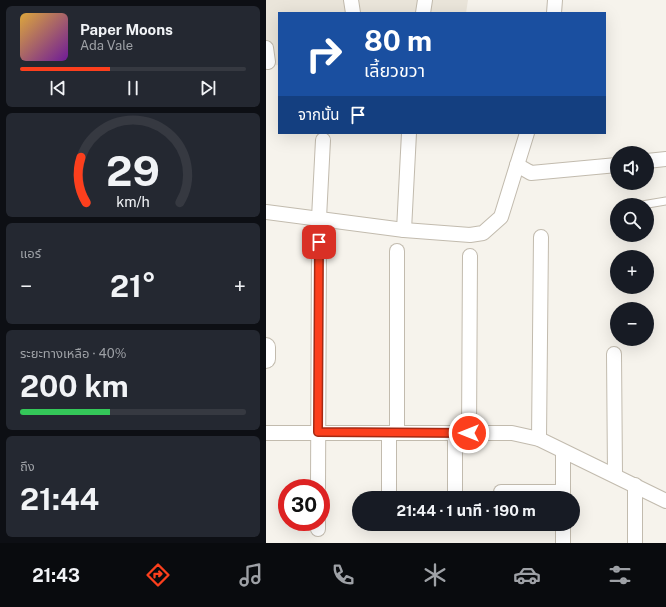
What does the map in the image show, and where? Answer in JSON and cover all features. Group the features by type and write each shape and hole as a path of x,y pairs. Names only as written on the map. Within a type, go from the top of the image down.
{"street":[{"path":"351,0 353,12"},
{"path":"424,12 425,0"},
{"path":"554,12 555,0"},
{"path":"404,230 409,134"},
{"path":"266,212 404,230 470,235 483,233 501,217 527,134"},
{"path":"319,218 323,140"},
{"path":"654,160 666,159"},
{"path":"517,165 531,172 610,166"},
{"path":"539,439 541,237"},
{"path":"318,479 319,242"},
{"path":"389,491 393,433 397,251"},
{"path":"469,433 470,256"},
{"path":"266,347 266,359"},
{"path":"614,354 615,475"},
{"path":"266,433 512,433 539,439 666,501"},
{"path":"455,433 455,491"},
{"path":"563,452 563,491"},
{"path":"635,485 635,543"},
{"path":"563,531 563,543"}],"lane":[{"path":"654,204 666,202"}],"shaded area":[{"path":"266,0 468,0 466,12 278,12 278,65 266,66"}],"route":[{"path":"319,242 318,432 469,433"}]}
